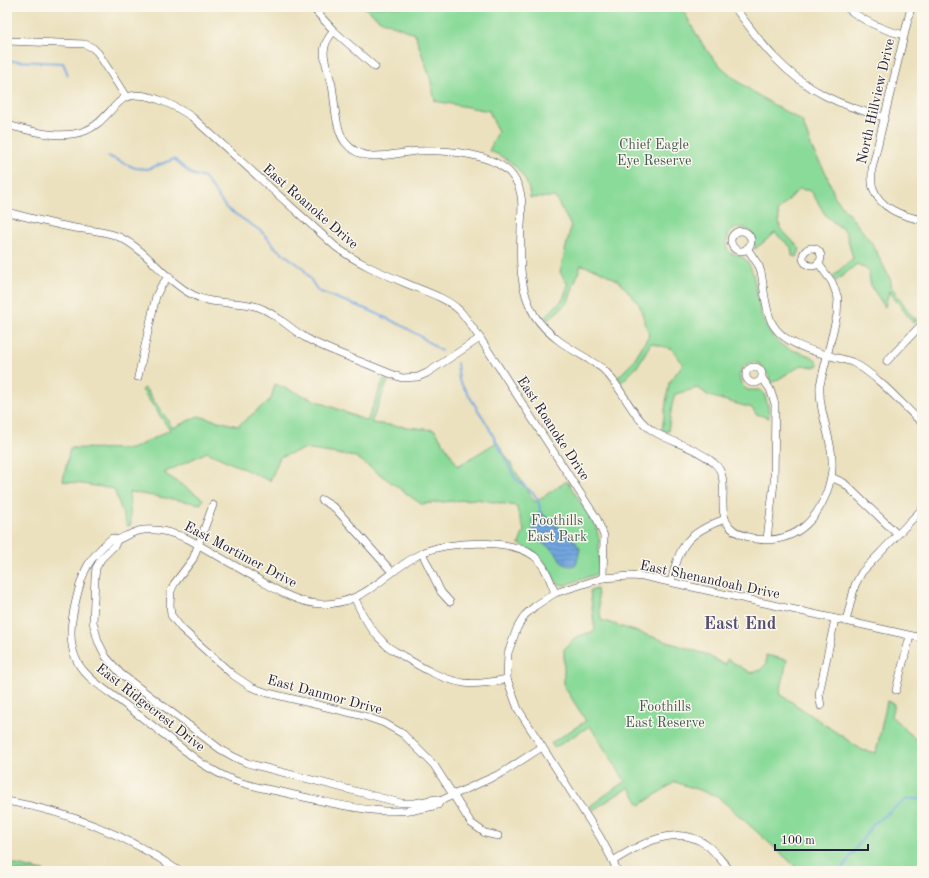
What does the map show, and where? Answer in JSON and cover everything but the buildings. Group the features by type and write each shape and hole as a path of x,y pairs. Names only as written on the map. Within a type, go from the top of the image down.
{"street":[{"path":"312,7 334,31 375,67"},
{"path":"734,7 774,58 802,82 837,102 884,117"},
{"path":"846,7 871,24 891,32 904,35"},
{"name":"North Hillview Drive","path":"911,7 872,169 873,188 878,198 890,210 906,217 922,220"},
{"path":"334,31 325,44 324,61 331,84 338,126 341,136 346,144 354,151 365,155 376,156 418,151 441,151 473,155 493,160 506,167 514,177 519,187 522,201 520,256 521,274 526,294 535,316 559,341 604,369 640,420 652,431 699,452 716,464 724,481 723,505 725,519 731,528 738,533 752,538 774,539 789,535 809,522 823,504 831,477 831,450 819,393 837,315 838,298 832,282 818,264"},
{"path":"7,42 84,44 93,48 126,97 95,126 73,134 44,134 7,125"},
{"name":"East Roanoke Drive","path":"126,97 150,97 174,106 192,117 350,258 369,268 438,296 460,311 480,338 597,519 604,536 603,578"},
{"path":"7,212 74,228 104,232 118,237 131,243 192,295 217,303 244,304 258,307 269,312 292,330 308,339 402,378 422,376 480,338"},
{"path":"747,248 759,266 761,272 768,313 771,321 783,337 792,343 852,362 860,366 922,424"},
{"path":"138,377 156,296 161,286 169,276"},
{"path":"887,360 922,324"},
{"path":"762,378 770,390 774,404 774,483 766,539"},
{"path":"831,477 844,482 898,534"},
{"path":"322,500 335,508 392,572"},
{"name":"East Danmor Drive","path":"213,505 193,559 178,578 171,591 171,615 181,628 233,675 251,687 268,693 364,716 384,723 403,734 434,765 471,823 485,833 498,836"},
{"path":"846,621 858,579 862,572 922,509"},
{"path":"671,582 677,558 688,539 706,526 725,519"},
{"name":"East Mortimer Drive","path":"117,540 137,531 155,530 173,532 198,544 282,593 301,601 320,604 340,603 355,598 422,553 447,546 483,543 519,549 533,556 542,565 555,593"},
{"name":"East Ridgecrest Drive","path":"440,801 436,799 415,803 401,803 247,763 220,749 121,674 106,657 98,641 93,622 95,576 96,568 101,559 115,545 117,540 112,538 90,562 85,570 72,619 70,640 78,663 93,680 218,774 238,782 356,808 393,812 414,810 438,805 440,801 502,773 542,747"},
{"path":"422,553 441,592 450,602"},
{"name":"East Shenandoah Drive","path":"617,871 600,837 518,709 507,680 508,653 517,628 525,615 535,606 555,593 603,578 630,576 647,577 922,638"},
{"path":"355,598 370,627 386,645 424,669 444,678 464,682 476,683 507,680"},
{"path":"821,706 819,694 835,619"},
{"path":"896,690 910,636"},
{"path":"7,801 60,813 100,827 139,846 179,871"},
{"path":"613,861 652,840 678,835 698,840 708,846 731,871"}],"green space":[{"name":"Chief Eagle Eye Reserve","path":"364,7 681,7 701,42 721,67 746,87 802,121 813,151 826,173 835,197 872,243 891,281 890,285 912,316 917,320 913,323 889,291 885,307 871,286 868,270 857,264 836,281 833,276 853,258 846,232 826,216 811,191 799,189 778,211 780,228 800,249 797,257 792,256 791,247 775,233 755,249 754,238 751,232 745,228 739,228 729,233 726,243 730,252 744,258 748,262 753,274 760,310 772,335 778,342 787,348 814,358 818,366 813,367 802,365 772,383 764,369 758,363 749,363 743,367 740,373 741,383 748,390 760,390 764,393 768,406 769,418 756,414 752,408 709,396 698,388 675,394 668,432 662,430 669,383 683,364 672,349 651,343 637,367 622,382 618,377 632,363 649,335 639,304 619,281 598,270 581,265 568,302 548,320 546,316 563,299 568,285 560,272 571,226 555,197 530,198 526,182 517,168 504,158 489,151 498,132 489,111 435,101 430,78 415,34 380,20"},
{"name":"Foothills East Park","path":"384,379 388,381 371,423 435,430 458,466 497,442 535,502 567,481 595,525 599,538 599,569 597,574 565,585 561,585 557,582 541,558 519,544 524,530 516,506 476,499 421,504 356,457 304,449 280,457 270,481 207,452 164,473 203,499 201,504 129,492 131,525 127,526 114,489 63,481 70,448 132,449 170,430 142,390 145,388 173,428 198,416 238,426 271,399 275,384 367,421"},
{"name":"Foothills East Reserve","path":"597,589 601,620 705,654 725,665 727,659 751,673 760,670 766,664 766,655 787,660 780,694 862,750 876,753 887,701 894,704 891,716 922,745 922,871 792,871 795,866 717,796 675,782 640,805 629,787 593,810 590,806 625,781 590,726 554,748 551,743 586,721 564,686 564,649 576,637 595,631 590,591"},
{"path":"7,863 44,871 7,871"}],"water":[{"path":"540,512 575,541 580,549 576,565 570,566 561,562 552,549 537,538 534,532 532,520"}],"waterway":[{"path":"7,60 63,63 68,75"},
{"path":"108,156 135,168 148,169 174,159 191,174 205,178 226,208 261,231 277,249 303,268 318,291 371,311 401,325 441,351"},
{"path":"457,363 459,380 487,424 514,476 535,495 540,512"},
{"path":"842,871 873,824 907,799 922,799"}],"district":[{"name":"East End","path":"740,623"}]}
